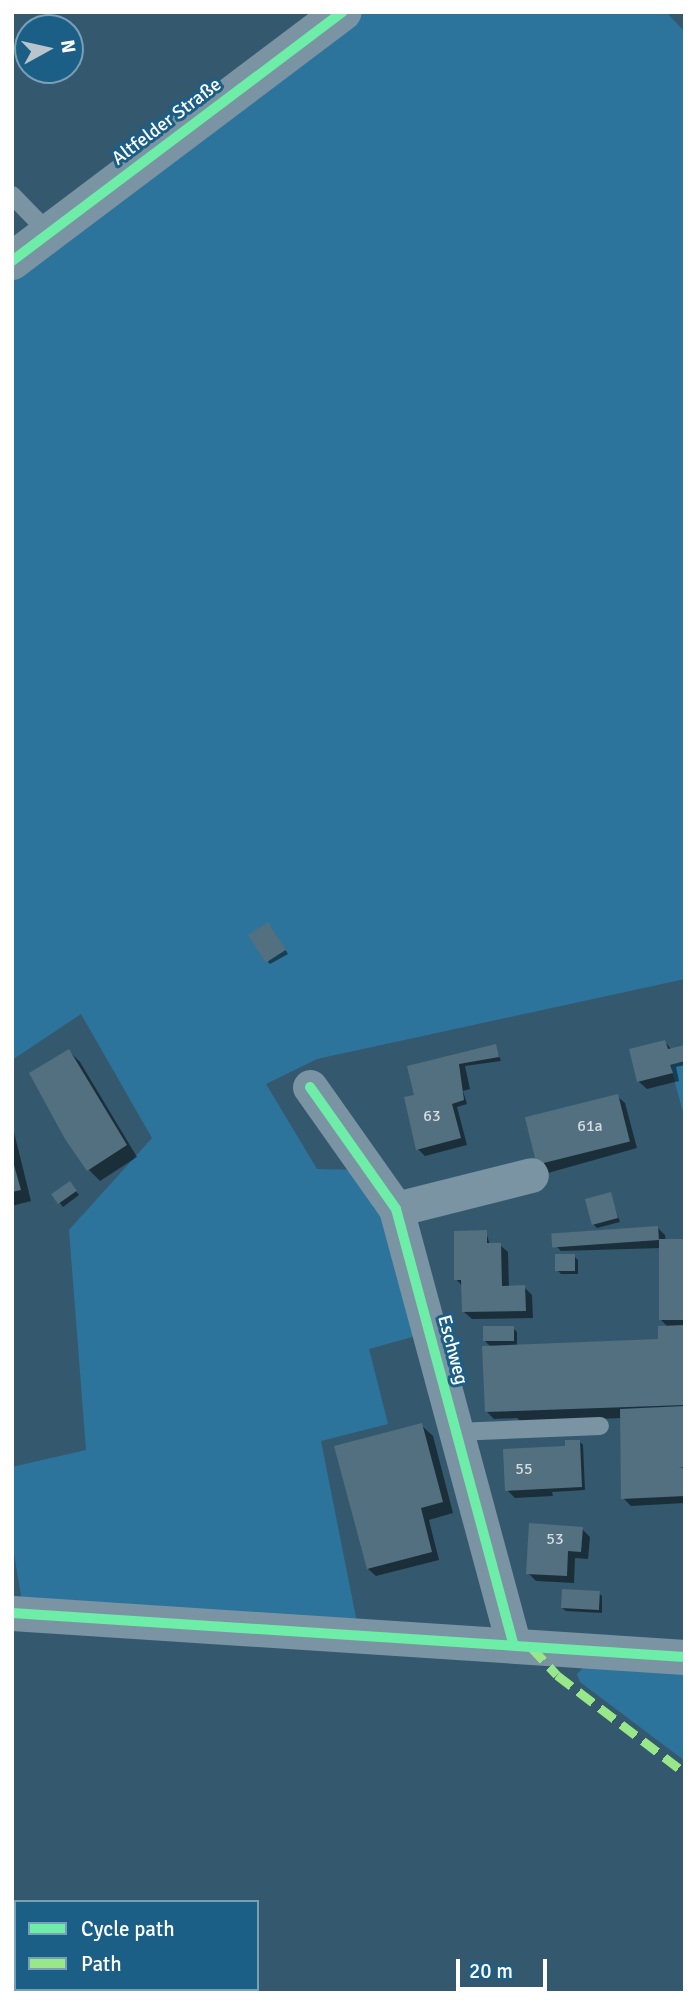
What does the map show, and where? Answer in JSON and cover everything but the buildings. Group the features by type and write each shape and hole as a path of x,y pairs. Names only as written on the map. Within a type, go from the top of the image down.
{"street":[{"name":"Altfelder Straße","path":"12,261 343,12"},
{"name":"Eschweg","path":"310,1087 396,1209 513,1644"},
{"path":"396,1209 531,1175"},
{"path":"12,1613 685,1657"}],"lane":[{"path":"12,195 49,233"},
{"path":"456,1432 600,1426"}],"shaded area":[{"path":"364,12 666,12 685,32 685,979 317,1059 266,1084 317,1169 363,1170 374,1209 386,1204 416,1336 369,1349 388,1424 321,1441 360,1638 23,1608 12,1541 12,1467 86,1450 69,1230 152,1138 81,1014 12,1060 12,261"},
{"path":"685,1061 685,1119 670,1065"},
{"path":"585,1666 685,1674 685,1761 580,1682 577,1674"}],"marked path":[{"path":"531,1647 557,1675 685,1773"}],"cycle path":[{"path":"12,261 343,12"},
{"path":"310,1087 396,1209 513,1644"},
{"path":"12,1613 685,1657"}]}
